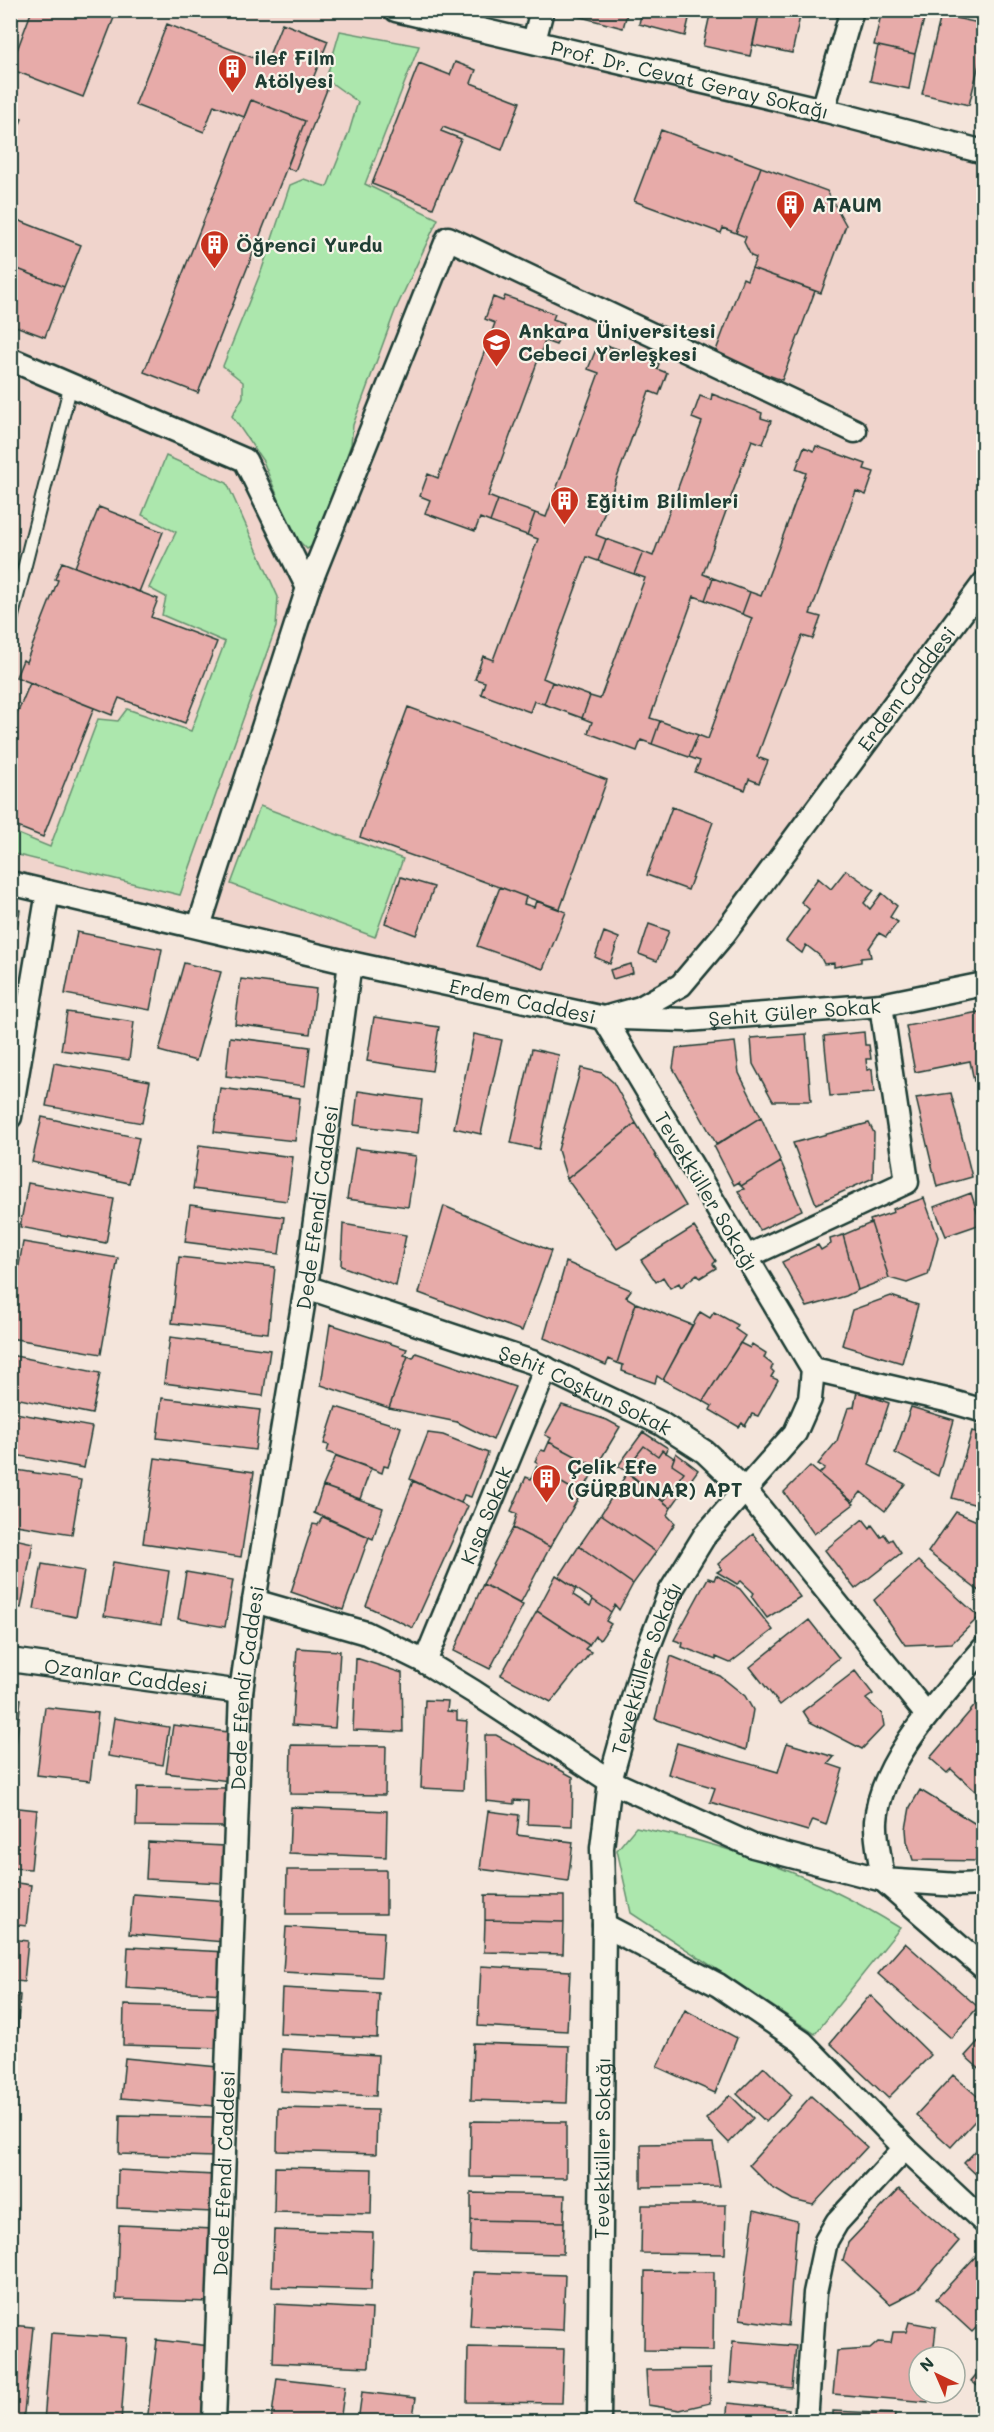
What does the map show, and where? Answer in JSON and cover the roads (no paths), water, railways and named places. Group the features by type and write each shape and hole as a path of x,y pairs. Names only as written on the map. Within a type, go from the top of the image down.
{"street":[{"name":"Prof. Dr. Cevat Geray Sokağı","path":"396,10 823,110 984,152"},
{"path":"534,41 542,10"},
{"path":"823,110 852,10"},
{"path":"199,926 308,588 448,238 855,430"},
{"path":"10,359 245,460 308,588"},
{"name":"Erdem Caddesi","path":"10,883 350,963 604,1018 640,1008 681,985 724,934 984,583"},
{"path":"10,1117 48,892"},
{"name":"Dede Efendi Caddesi","path":"214,2421 242,1692 254,1601 306,1287 350,963"},
{"name":"Şehit Güler Sokak","path":"604,1018 687,1020 881,1005 984,984"},
{"path":"746,1257 907,1182 881,1005"},
{"name":"Tevekküller Sokağı","path":"599,2421 604,1925 602,1848 610,1781 644,1659 670,1592 705,1535 795,1433 810,1400 813,1369 604,1018"},
{"name":"Şehit Coşkun Sokak","path":"306,1287 532,1362 660,1423 705,1452 745,1490 927,1716"},
{"name":"Kısa Sokak","path":"425,1662 546,1368"},
{"path":"813,1369 984,1411"},
{"path":"254,1601 366,1633 425,1662 610,1781 753,1846 883,1880 959,1886 984,1884"},
{"path":"984,1648 927,1716 883,1785 876,1822 883,1880 984,1968"},
{"name":"Ozanlar Caddesi","path":"10,1660 242,1692"},
{"path":"604,1925 718,1985 802,2042 905,2148 984,2222"},
{"path":"806,2421 815,2294 826,2241 837,2222 905,2148"}],"lane":[{"path":"11,620 71,384"}],"place":[{"name":"ilef Film Atölyesi","path":"233,94"},
{"name":"ATAUM","path":"791,230"},
{"name":"Öğrenci Yurdu","path":"215,270"},
{"name":"Ankara Üniversitesi Cebeci Yerleşkesi","path":"497,368"},
{"name":"Eğitim Bilimleri","path":"565,526"},
{"name":"Çelik Efe (GÜRBUNAR) APT","path":"546,1504"}]}
